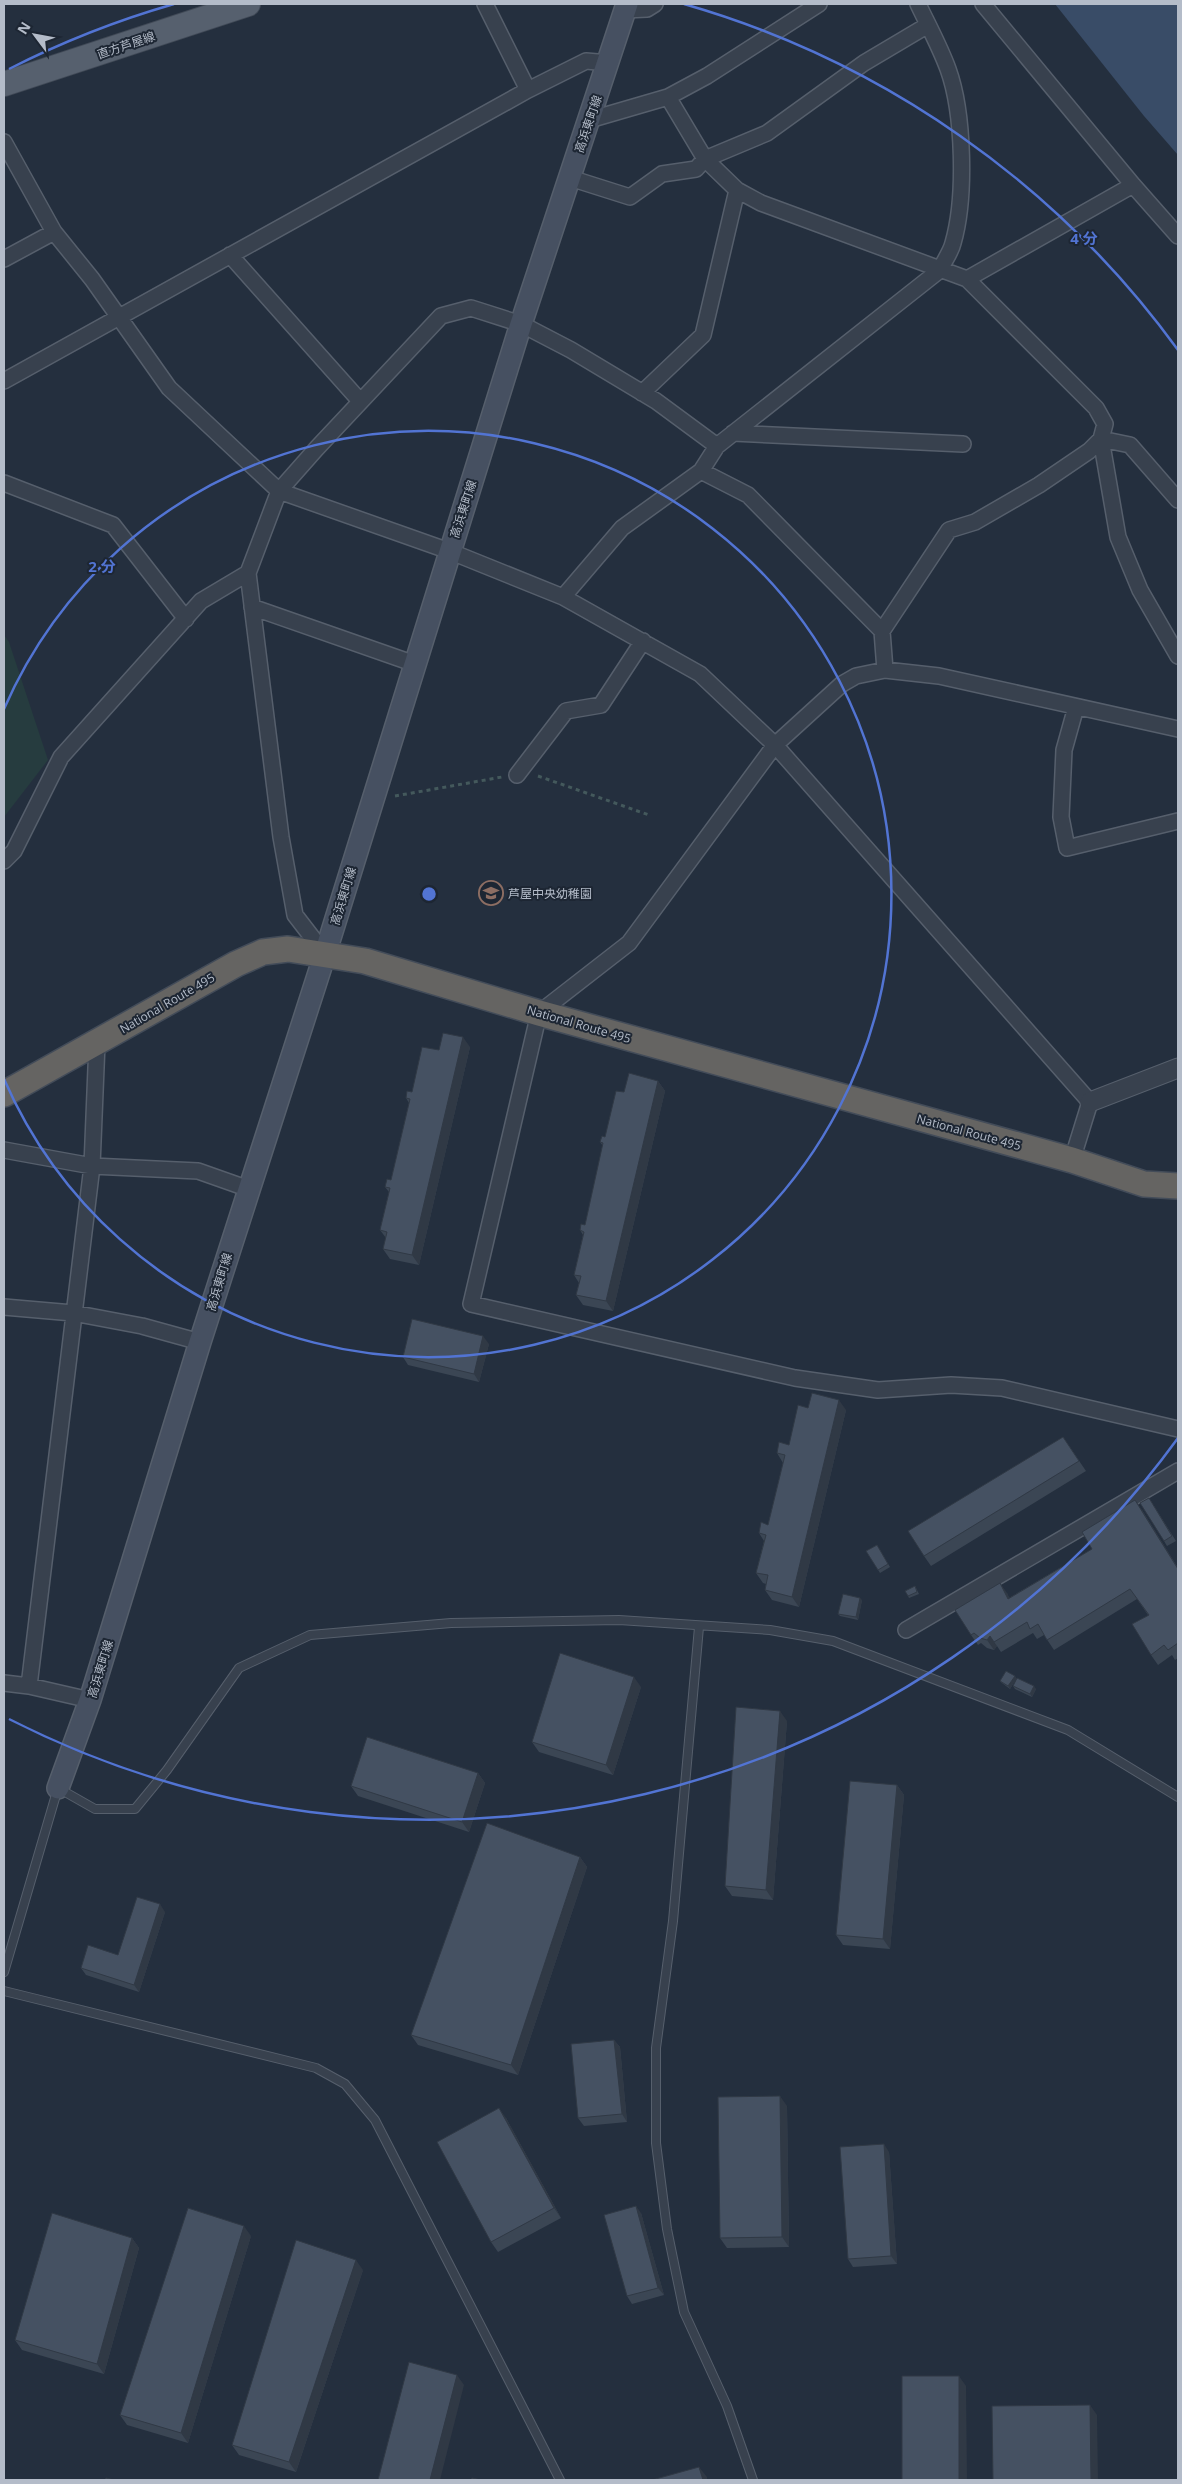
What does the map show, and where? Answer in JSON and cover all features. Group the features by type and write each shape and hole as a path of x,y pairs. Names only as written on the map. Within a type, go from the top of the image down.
{"highway":[{"name":"National Route 495","path":"4,1094 236,964 263,952 288,949 366,961 539,1013 1072,1160 1144,1184 1178,1186"}],"main road":[{"name":"直方芦屋線","path":"4,84 248,4"},
{"name":"高浜東町線","path":"58,1788 90,1700 200,1342 325,954 521,324 626,7"}],"street":[{"path":"485,4 528,90"},
{"path":"626,7 648,9 654,4"},
{"path":"589,120 668,97 707,76 819,4"},
{"path":"563,597 622,528 700,472 717,446 940,270 953,244 959,207 962,155 956,102 949,70 918,4"},
{"path":"983,4 1133,185 1178,236"},
{"path":"570,178 630,197 662,174 696,169 705,159 767,133 864,63 928,25"},
{"path":"4,381 528,90 586,61 609,63"},
{"path":"668,97 705,159 737,190 761,203 940,270 967,278 1096,408 1105,424 1100,439 1089,451 1039,485 975,522 949,530 882,631 885,670"},
{"path":"4,142 54,232 120,318 169,388 279,491 450,552 563,597 643,640 700,674 776,745 1090,1102"},
{"path":"967,278 1133,185"},
{"path":"642,393 703,335 737,190"},
{"path":"4,259 54,232"},
{"path":"230,255 360,401"},
{"path":"325,954 295,915 281,837 248,573 279,491 360,401 441,316 471,308 521,324 642,393 717,446"},
{"path":"733,433 963,444"},
{"path":"1100,439 1130,446 1178,500"},
{"path":"1100,439 1118,537 1140,590 1178,656"},
{"path":"700,472 748,495 882,631"},
{"path":"4,483 113,525 186,619"},
{"path":"4,861 14,851 62,757 201,601 248,573"},
{"path":"252,607 415,664"},
{"path":"517,774 566,711 601,705 643,640"},
{"path":"1178,729 939,676 885,670 856,676 842,684 776,745 629,944 539,1013 471,1304 795,1378 878,1390 952,1385 1002,1388 1178,1428"},
{"path":"1076,707 1064,750 1060,817 1067,848 1178,821"},
{"path":"29,1686 92,1166 97,1043"},
{"path":"1090,1102 1178,1068"},
{"path":"1072,1160 1090,1102"},
{"path":"4,1150 92,1166 198,1171 249,1189"},
{"path":"4,1307 73,1313 142,1326 200,1342"},
{"path":"906,1630 1178,1471"},
{"path":"4,1683 29,1686 90,1700"}],"lane":[{"path":"4,1972 58,1788 95,1809 135,1809 167,1770 239,1668 310,1635 460,1623 619,1620 699,1627 770,1630 832,1641 1068,1730 1178,1797"},
{"path":"699,1627 672,1921 656,2048 656,2143 667,2229 684,2312 727,2406 753,2480"},
{"path":"4,1991 316,2068 345,2084 374,2120 560,2480"}],"green space":[{"path":"4,635 9,642 48,760 4,817"}],"water":[{"path":"1055,4 1178,4 1178,155 1144,116"}],"building":[{"path":"443,1033 463,1037 412,1255 383,1249 387,1232 380,1230 390,1188 385,1187 387,1179 391,1180 410,1099 406,1098 407,1091 412,1092 422,1047 439,1050"},
{"path":"629,1073 658,1081 606,1301 576,1295 581,1276 574,1275 584,1232 580,1230 581,1224 585,1225 603,1143 600,1142 602,1136 605,1137 616,1091 624,1092"},
{"path":"412,1319 483,1336 474,1374 403,1357"},
{"path":"812,1393 839,1400 792,1597 765,1590 768,1575 756,1573 766,1535 759,1533 761,1522 768,1525 785,1455 777,1453 779,1442 789,1445 798,1405 808,1408"},
{"path":"1063,1437 1079,1461 924,1556 908,1531"},
{"path":"1149,1498 1172,1536 1164,1541 1140,1503"},
{"path":"1135,1500 1178,1569 1178,1643 1168,1650 1164,1645 1151,1655 1132,1624 1149,1615 1130,1589 1047,1640 1038,1624 1030,1629 1027,1622 994,1642 990,1636 987,1640 980,1638 974,1633 971,1635 955,1610 1000,1583 1008,1599 1092,1549 1082,1532"},
{"path":"877,1545 888,1564 878,1570 866,1551"},
{"path":"915,1586 917,1592 908,1596 905,1591"},
{"path":"843,1594 860,1598 856,1617 838,1614"},
{"path":"560,1653 634,1677 606,1765 532,1742"},
{"path":"1006,1671 1015,1676 1008,1686 1000,1681"},
{"path":"1017,1678 1034,1686 1030,1694 1013,1686"},
{"path":"736,1707 780,1711 766,1890 725,1886"},
{"path":"367,1737 478,1773 462,1822 351,1786"},
{"path":"850,1781 897,1785 883,1939 836,1935"},
{"path":"487,1823 580,1857 511,2065 411,2035"},
{"path":"137,1897 160,1904 134,1985 81,1968 88,1945 118,1955"},
{"path":"614,2040 622,2114 578,2118 571,2044"},
{"path":"780,2096 782,2237 720,2238 718,2097"},
{"path":"499,2108 554,2208 491,2242 437,2142"},
{"path":"884,2144 891,2256 848,2259 840,2147"},
{"path":"636,2206 658,2288 627,2296 604,2215"},
{"path":"188,2208 244,2226 181,2433 120,2415"},
{"path":"52,2213 132,2238 97,2364 15,2340"},
{"path":"296,2240 356,2260 289,2462 232,2445"},
{"path":"409,2362 457,2375 430,2480 378,2480"},
{"path":"902,2376 959,2376 959,2480 902,2480"},
{"path":"1090,2405 1091,2480 993,2480 992,2406"},
{"path":"699,2467 703,2480 652,2480"}],"place":[{"name":"芦屋中央幼稚園","path":"491,893"}]}
